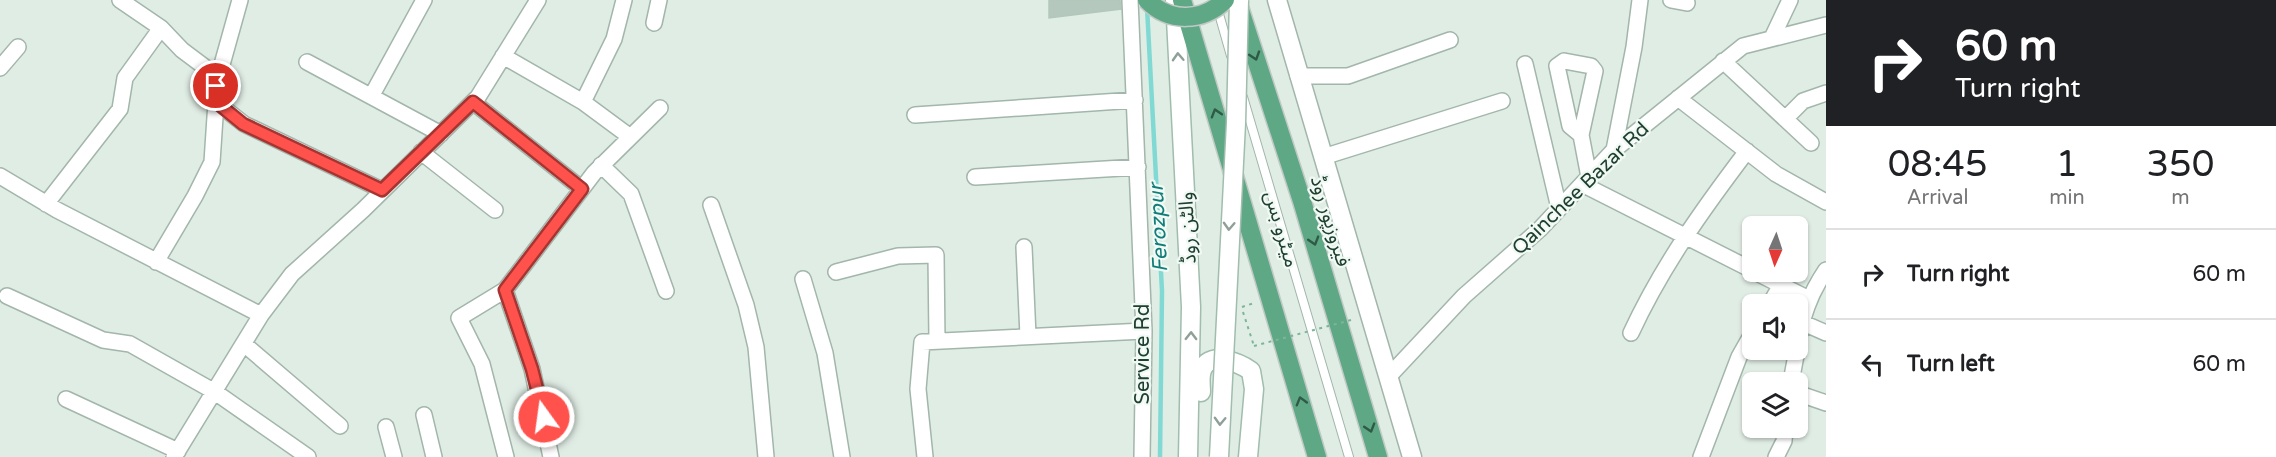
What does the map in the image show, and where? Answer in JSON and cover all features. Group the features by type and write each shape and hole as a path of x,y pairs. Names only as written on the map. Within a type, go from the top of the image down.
{"main road":[{"path":"1147,0 1155,8 1173,16 1194,17 1210,12 1225,0"},
{"name":"والٹن روڈ","path":"1175,0 1191,308 1188,457"},
{"path":"1182,0 1317,457"},
{"path":"1219,457 1236,123 1238,0"},
{"name":"فیروزپور روڈ","path":"1238,0 1302,201 1378,457"},
{"path":"1277,0 1298,76 1390,375 1412,457"},
{"path":"1200,457 1201,371 1206,362 1211,360 1232,361 1251,371 1254,389 1248,457"}],"street":[{"path":"120,0 160,28 182,50 218,77"},
{"path":"156,262 212,162 218,77 240,0"},
{"path":"372,95 424,0"},
{"path":"66,399 176,454 261,315 292,274 473,102 538,0"},
{"path":"583,102 614,39 624,0"},
{"path":"654,23 659,0"},
{"name":"Service Rd","path":"1130,0 1144,332 1142,457"},
{"path":"1614,150 1634,47 1640,0"},
{"path":"1671,0 1687,3"},
{"path":"1772,38 1790,0"},
{"name":"Qainchee Bazar Rd","path":"1390,375 1464,296 1540,229 1614,150 1723,61 1743,46 1826,25"},
{"path":"46,204 120,109 125,78 160,28"},
{"path":"1298,76 1348,76 1450,40"},
{"path":"0,68 18,47"},
{"path":"503,56 583,102 629,136"},
{"path":"1723,61 1810,143"},
{"path":"307,62 441,134"},
{"path":"1525,64 1559,208"},
{"path":"1785,119 1803,101 1826,93"},
{"path":"1678,98 1776,174 1826,202"},
{"path":"915,115 1135,100"},
{"path":"1323,157 1502,101"},
{"path":"216,102 243,124 382,190"},
{"path":"473,102 582,189"},
{"path":"506,457 482,364 459,318 505,290 601,165 660,108"},
{"path":"1581,135 1586,180 1742,265"},
{"path":"1631,333 1645,302 1684,235 1747,151"},
{"path":"422,152 495,210"},
{"path":"601,165 631,194 666,291"},
{"path":"975,177 1138,167"},
{"path":"0,176 46,204 261,315"},
{"path":"711,205 746,304 756,347 766,457"},
{"path":"1024,247 1028,336"},
{"path":"836,272 898,256 936,255 938,341"},
{"path":"1808,302 1826,270"},
{"path":"803,279 825,352 841,435 842,457"},
{"path":"1775,282 1809,299"},
{"path":"1776,294 1781,285"},
{"path":"505,290 532,369 551,457"},
{"path":"7,296 103,340 130,344 215,392 308,457"},
{"path":"1808,325 1826,333"},
{"path":"925,457 918,389 922,342 1144,332"},
{"path":"244,344 340,426"},
{"path":"1701,457 1742,352"},
{"path":"1808,397 1826,403"},
{"path":"424,415 434,457"},
{"path":"386,428 393,457"},
{"path":"1776,457 1784,438"}],"lane":[{"name":"میٹرو بس","path":"1215,0 1349,457"}],"path":[{"path":"1242,307 1254,346 1351,320"}],"building":[{"path":"1049,0 1120,0 1121,9 1049,18"}],"waterway":[{"name":"Ferozpur","path":"1147,7 1162,291 1160,457"}],"route":[{"path":"216,86 216,102 243,124 382,190 473,102 582,189 505,290 532,369 544,417"}]}
